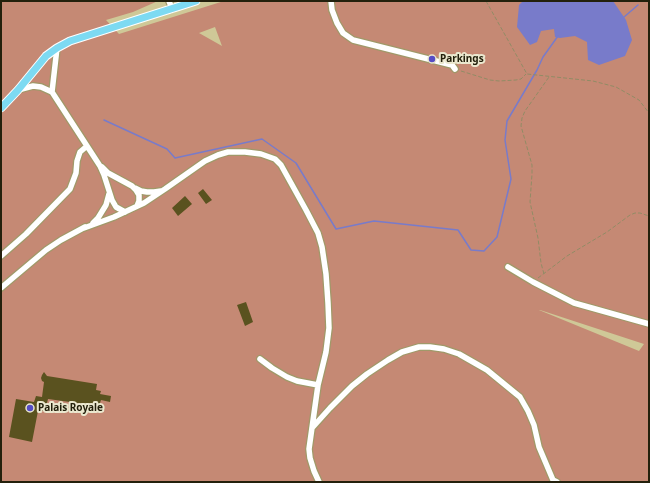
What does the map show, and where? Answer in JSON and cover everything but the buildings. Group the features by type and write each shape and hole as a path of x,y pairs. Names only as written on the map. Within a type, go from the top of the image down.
{"main road":[{"path":"1,108 46,56 57,48 70,41 196,1"}],"street":[{"path":"169,1 172,9"},
{"path":"331,1 332,10 337,23 343,33 353,40 455,68"},
{"path":"52,92 57,48"},
{"path":"18,90 33,86 41,87 52,92 100,166 109,194 116,207 125,212"},
{"path":"1,256 26,234 70,189 76,173 77,160 80,152 87,146"},
{"path":"84,228 125,212 151,199 204,161 218,155 228,152 261,154 275,159 281,165 318,233 322,247 326,274 329,328 326,352 318,385 309,449 310,458 319,482"},
{"path":"100,166 108,173 141,191 154,192 165,189"},
{"path":"132,186 138,195 139,202 137,206"},
{"path":"1,288 46,250 98,218 106,205 109,194"},
{"path":"508,267 574,303 649,324"},
{"path":"312,428 352,386 388,360 402,352 419,347 444,349 459,354 487,370 520,397 534,425 540,447 554,481"},
{"path":"260,359 287,377 297,381 318,385"}],"path":[{"path":"486,1 527,74"},
{"path":"455,68 490,80 499,81 516,80 527,74 593,81 616,87 639,100 649,113"},
{"path":"544,274 530,202 532,165 521,126 525,111 549,76"},
{"path":"533,282 567,256 607,232 630,215 640,213 649,216"}],"shaded area":[{"path":"1,1 158,1 133,12 106,20 119,34 224,1 649,2 649,482 1,482","holes":["215,27 222,46 199,33","540,310 644,344 639,351"]}],"water":[{"path":"523,1 613,1 626,20 632,40 625,56 599,65 588,60 587,42 575,36 560,38 555,37 554,29 541,31 537,42 530,45 517,27 519,5"}],"waterway":[{"path":"624,17 638,5"},
{"path":"104,120 167,149 175,158 262,139 296,163 336,229 374,221 458,230 471,250 484,251 497,237 511,179 505,140 507,121 543,57 558,36"}],"place":[{"name":"Parkings","path":"432,59"},
{"name":"Palais Royale","path":"30,408"}]}
